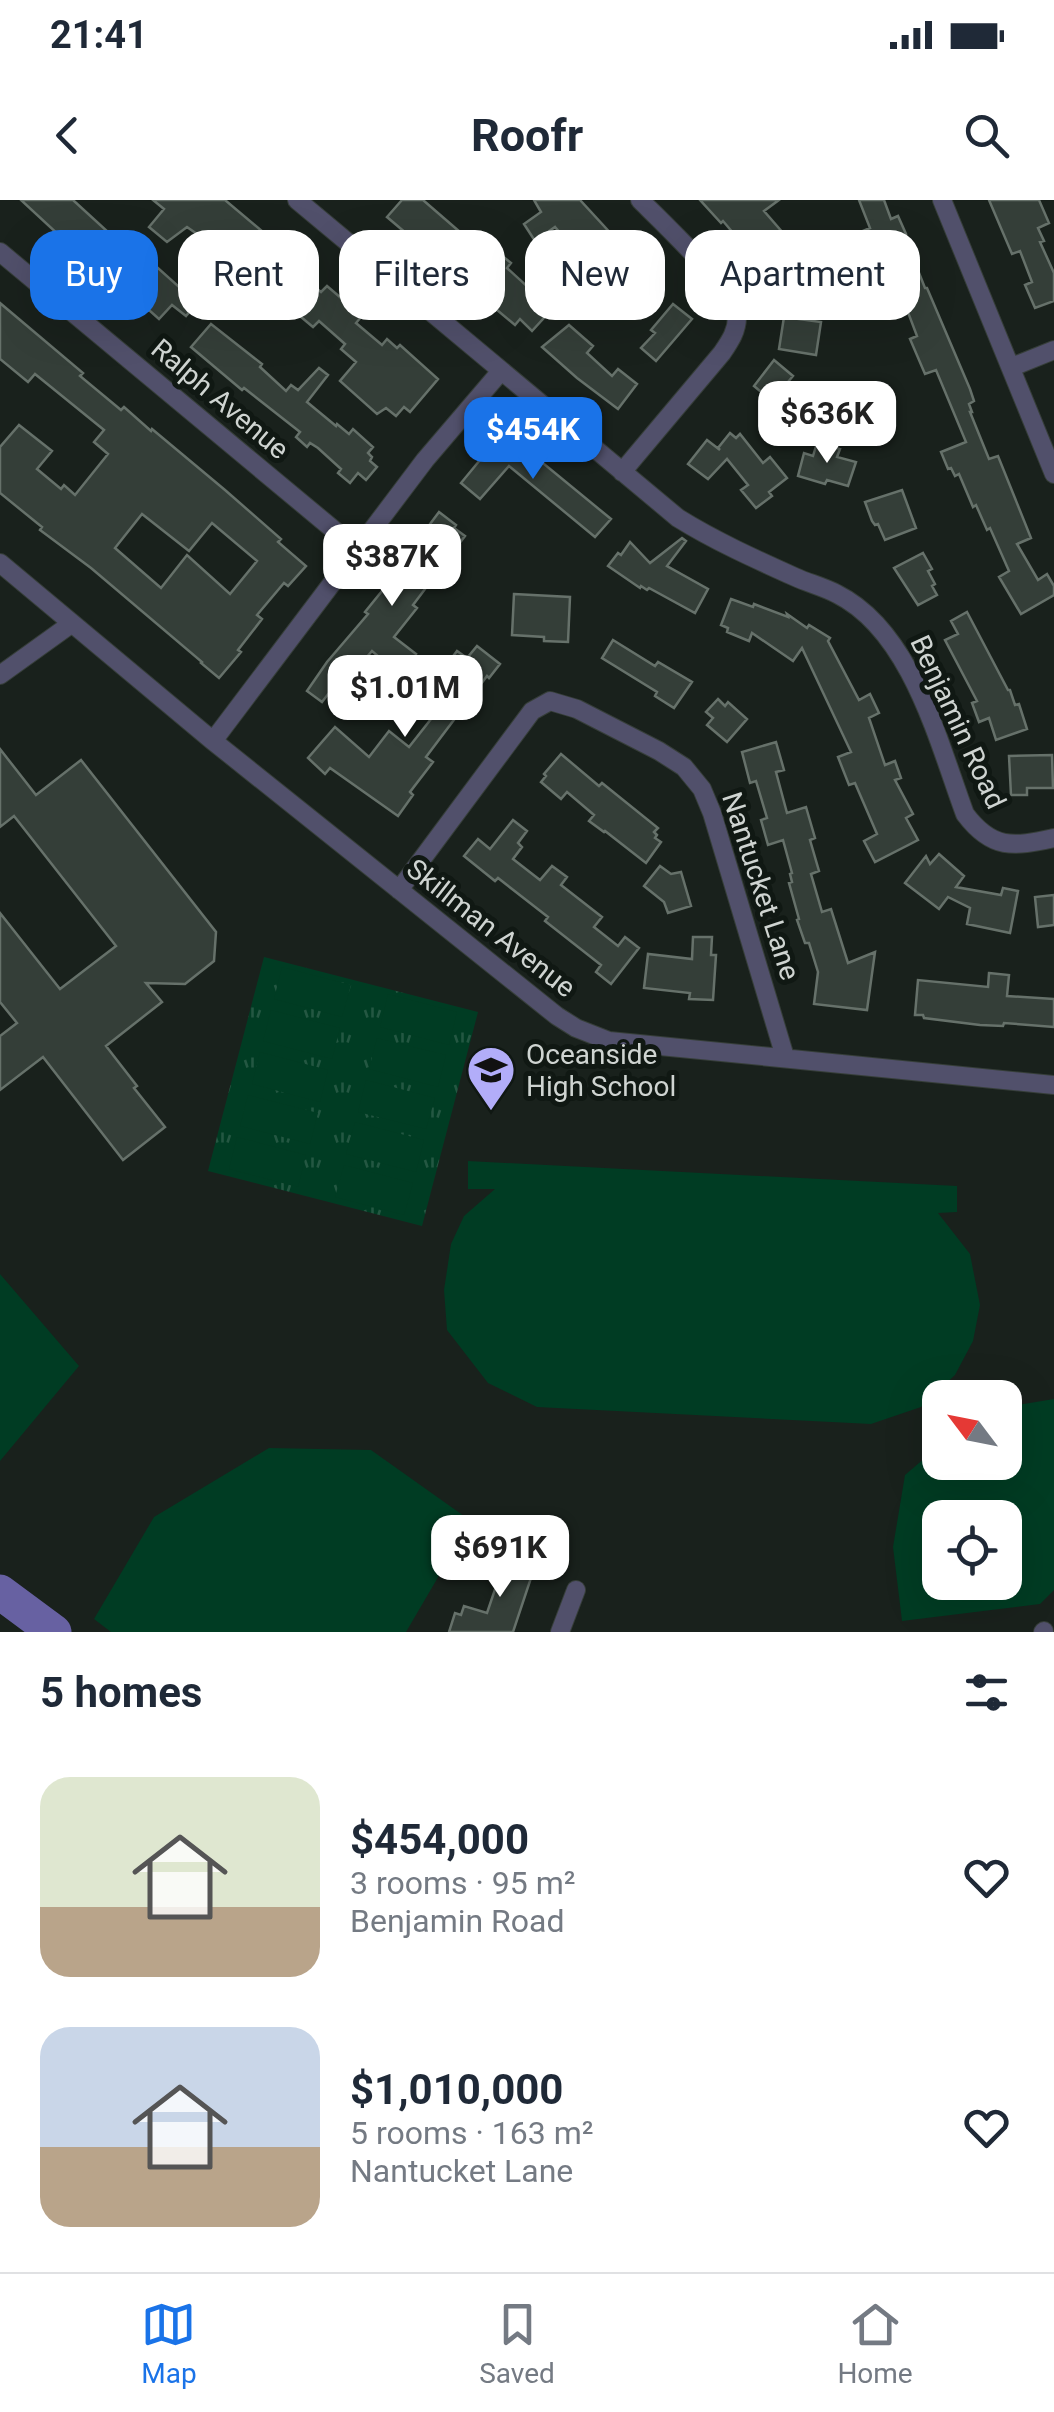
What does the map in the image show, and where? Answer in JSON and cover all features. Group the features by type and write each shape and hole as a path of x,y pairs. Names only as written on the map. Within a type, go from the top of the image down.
{"street":[{"name":"Benjamin Road","path":"297,200 678,518 703,534 838,594 860,609 886,636 908,669 965,814 974,826 992,840 1018,846 1054,838"},
{"path":"622,472 722,353 734,334 738,314 721,285 640,200"},
{"path":"942,200 1054,474"},
{"name":"Ralph Avenue","path":"0,252 358,550"},
{"path":"1012,367 1054,350"},
{"path":"213,741 425,460 501,371"},
{"name":"Skillman Avenue","path":"0,563 213,741 576,1028 609,1041 1054,1085"},
{"path":"0,675 72,624"},
{"name":"Nantucket Lane","path":"399,890 532,711 550,702 576,709 684,767 702,790 786,1058"},
{"path":"560,1632 576,1590"}],"green space":[{"path":"264,957 478,1012 422,1226 208,1171"},
{"path":"282,967 351,985 342,1017 274,999"},
{"path":"388,994 457,1012 449,1045 380,1027"},
{"path":"271,1010 340,1028 332,1059 263,1041"},
{"path":"377,1038 446,1055 438,1087 369,1069"},
{"path":"260,1052 328,1070 320,1102 252,1084"},
{"path":"366,1080 435,1098 426,1129 358,1112"},
{"path":"248,1095 318,1113 310,1144 240,1126"},
{"path":"355,1122 424,1140 416,1172 346,1154"},
{"path":"237,1137 306,1155 298,1187 229,1169"},
{"path":"468,1161 957,1186 957,1212 938,1213 970,1254 980,1305 973,1341 950,1380 922,1380 921,1407 871,1424 537,1407 488,1383 447,1330 444,1290 451,1244 464,1216 495,1189 468,1189"},
{"path":"344,1165 413,1183 404,1215 335,1197"},
{"path":"0,1274 79,1366 0,1461"},
{"path":"1054,1399 1054,1590 1040,1604 902,1621 893,1547 905,1475 922,1460 922,1480 1022,1480 1022,1404"},
{"path":"269,1448 371,1450 471,1521 406,1632 111,1632 94,1619 154,1517"}],"building":[{"path":"21,200 73,200 106,230 53,230"},
{"path":"153,200 225,200 261,230 187,227 167,242 158,230 149,227 164,209"},
{"path":"402,200 423,200 458,230 402,230 387,217"},
{"path":"534,200 580,200 608,230 528,230 524,224 541,212"},
{"path":"700,200 779,200 764,211 781,230 731,230"},
{"path":"859,200 884,200 891,219 898,216 904,230 865,230 870,228"},
{"path":"989,200 1039,200 1049,223 1038,228 1054,273 1054,301 1035,308 1025,285 1032,282 1020,251 1012,254"},
{"path":"505,258 511,263 507,268 525,284 525,320 542,320 532,331 520,319 515,325 505,317"},
{"path":"158,268 178,286 178,310 172,305 159,319"},
{"path":"920,275 970,389 974,401 969,404 970,412 989,459 998,456 1031,538 1017,544 1038,580 1047,574 1054,586 1054,595 1021,614 999,577 1009,571 990,528 987,530 959,474 955,476 948,469 941,452 966,442 936,370 925,374 910,339 917,336 911,320 920,320"},
{"path":"327,286 339,296 339,320 359,320 356,323 382,345 387,339 397,348 400,345 438,379 410,412 404,407 396,416 386,408 377,414 340,381 356,362 341,349 345,344 319,321 313,327 305,320 319,320 319,290"},
{"path":"0,303 83,373 80,376 225,490 306,566 288,586 284,583 257,615 262,619 219,678 0,493 0,447 19,425 52,451 37,469 75,495 108,454 94,442 104,430 35,374 28,382 0,359","holes":["142,514 189,551 212,523 257,561 230,594 187,555 161,588 115,548"]},
{"path":"673,304 685,313 685,320 691,320 656,361 641,348 655,333 651,330 659,320 665,320"},
{"path":"784,320 821,322 816,355 779,349"},
{"path":"211,324 262,364 260,367 286,391 291,385 298,390 319,368 328,375 307,402 349,434 353,429 373,447 368,453 377,467 366,480 358,473 350,483 318,448 310,443 307,447 296,437 300,432 191,347"},
{"path":"569,325 593,346 587,353 612,376 618,369 637,384 618,409 542,347"},
{"path":"774,360 793,376 772,401 754,386"},
{"path":"504,431 611,519 595,537 509,466 480,499 461,483"},
{"path":"730,433 736,438 740,434 763,463 770,457 787,478 756,508 741,490 748,485 727,459 708,479 688,464 707,440 720,450"},
{"path":"817,443 840,449 837,457 856,462 848,486 798,476 804,453 813,456"},
{"path":"902,490 916,528 885,540 865,502"},
{"path":"439,512 465,536 394,637 416,654 399,674 372,651 348,679 343,675 322,702 307,691 368,614 365,612"},
{"path":"682,538 686,541 667,566 708,589 695,613 649,588 640,588 608,566 630,542 650,563"},
{"path":"923,553 932,569 928,571 937,595 918,605 894,568"},
{"path":"514,594 570,597 568,642 512,635"},
{"path":"731,599 788,617 787,614 830,638 828,641 859,700 870,694 879,713 869,718 885,765 895,761 901,778 895,780 913,814 906,818 918,840 875,862 864,841 877,834 855,783 849,785 838,757 851,752 802,648 793,661 752,633 749,641 727,632 728,628 721,625"},
{"path":"967,612 1015,705 1019,704 1027,729 996,740 989,718 979,722 972,703 977,701 945,640 958,634 951,621"},
{"path":"613,640 655,666 658,662 692,682 674,708 655,696 657,692 602,658"},
{"path":"477,646 500,664 426,757 433,762 398,816 330,768 325,774 308,758 335,727 369,757 389,731 409,747 431,719 426,716 438,700 435,698 454,673 445,667 457,651 467,658"},
{"path":"718,699 725,706 728,702 747,719 727,742 707,725 713,718 706,712"},
{"path":"776,742 784,770 776,772 787,813 806,807 815,838 810,840 819,871 811,874 822,912 831,909 848,963 875,952 867,1010 814,1004 818,972 797,920 789,883 792,873 783,840 768,845 761,820 767,818 756,781 750,783 742,752"},
{"path":"0,749 36,795 81,760 216,932 214,961 185,984 146,983 162,1002 106,1046 165,1127 123,1160 43,1057 0,1090 0,1036 17,1023 0,1002 0,913 60,989 116,946 14,816 0,827"},
{"path":"561,754 658,828 655,838 661,842 646,863 589,821 594,815 567,792 561,799 541,782"},
{"path":"1052,755 1053,788 1027,788 1027,795 1011,795 1009,756"},
{"path":"513,820 527,831 513,859 540,880 552,866 567,877 561,885 602,917 594,927 618,946 625,937 639,948 611,984 596,972 601,965 545,921 548,917 464,856 478,839 490,849"},
{"path":"939,854 964,876 956,887 1001,895 1003,888 1018,891 1010,933 967,924 970,908 948,897 939,909 905,883 926,856 930,864"},
{"path":"660,866 671,874 681,872 691,906 668,913 664,902 644,886"},
{"path":"1054,895 1054,925 1038,927 1035,897"},
{"path":"693,937 712,937 711,955 716,955 713,1000 689,999 690,993 644,988 648,954 692,959"},
{"path":"989,973 1009,975 1007,996 1054,999 1054,1027 980,1025 915,1015 918,980 988,987"},
{"path":"514,1548 533,1555 527,1573 532,1575 513,1632 449,1632 455,1613 461,1615 464,1606 487,1613 503,1566 508,1567"}],"waterway":[{"path":"0,1592 54,1632"}],"place":[{"name":"Oceanside High School","path":"491,1112"}]}
